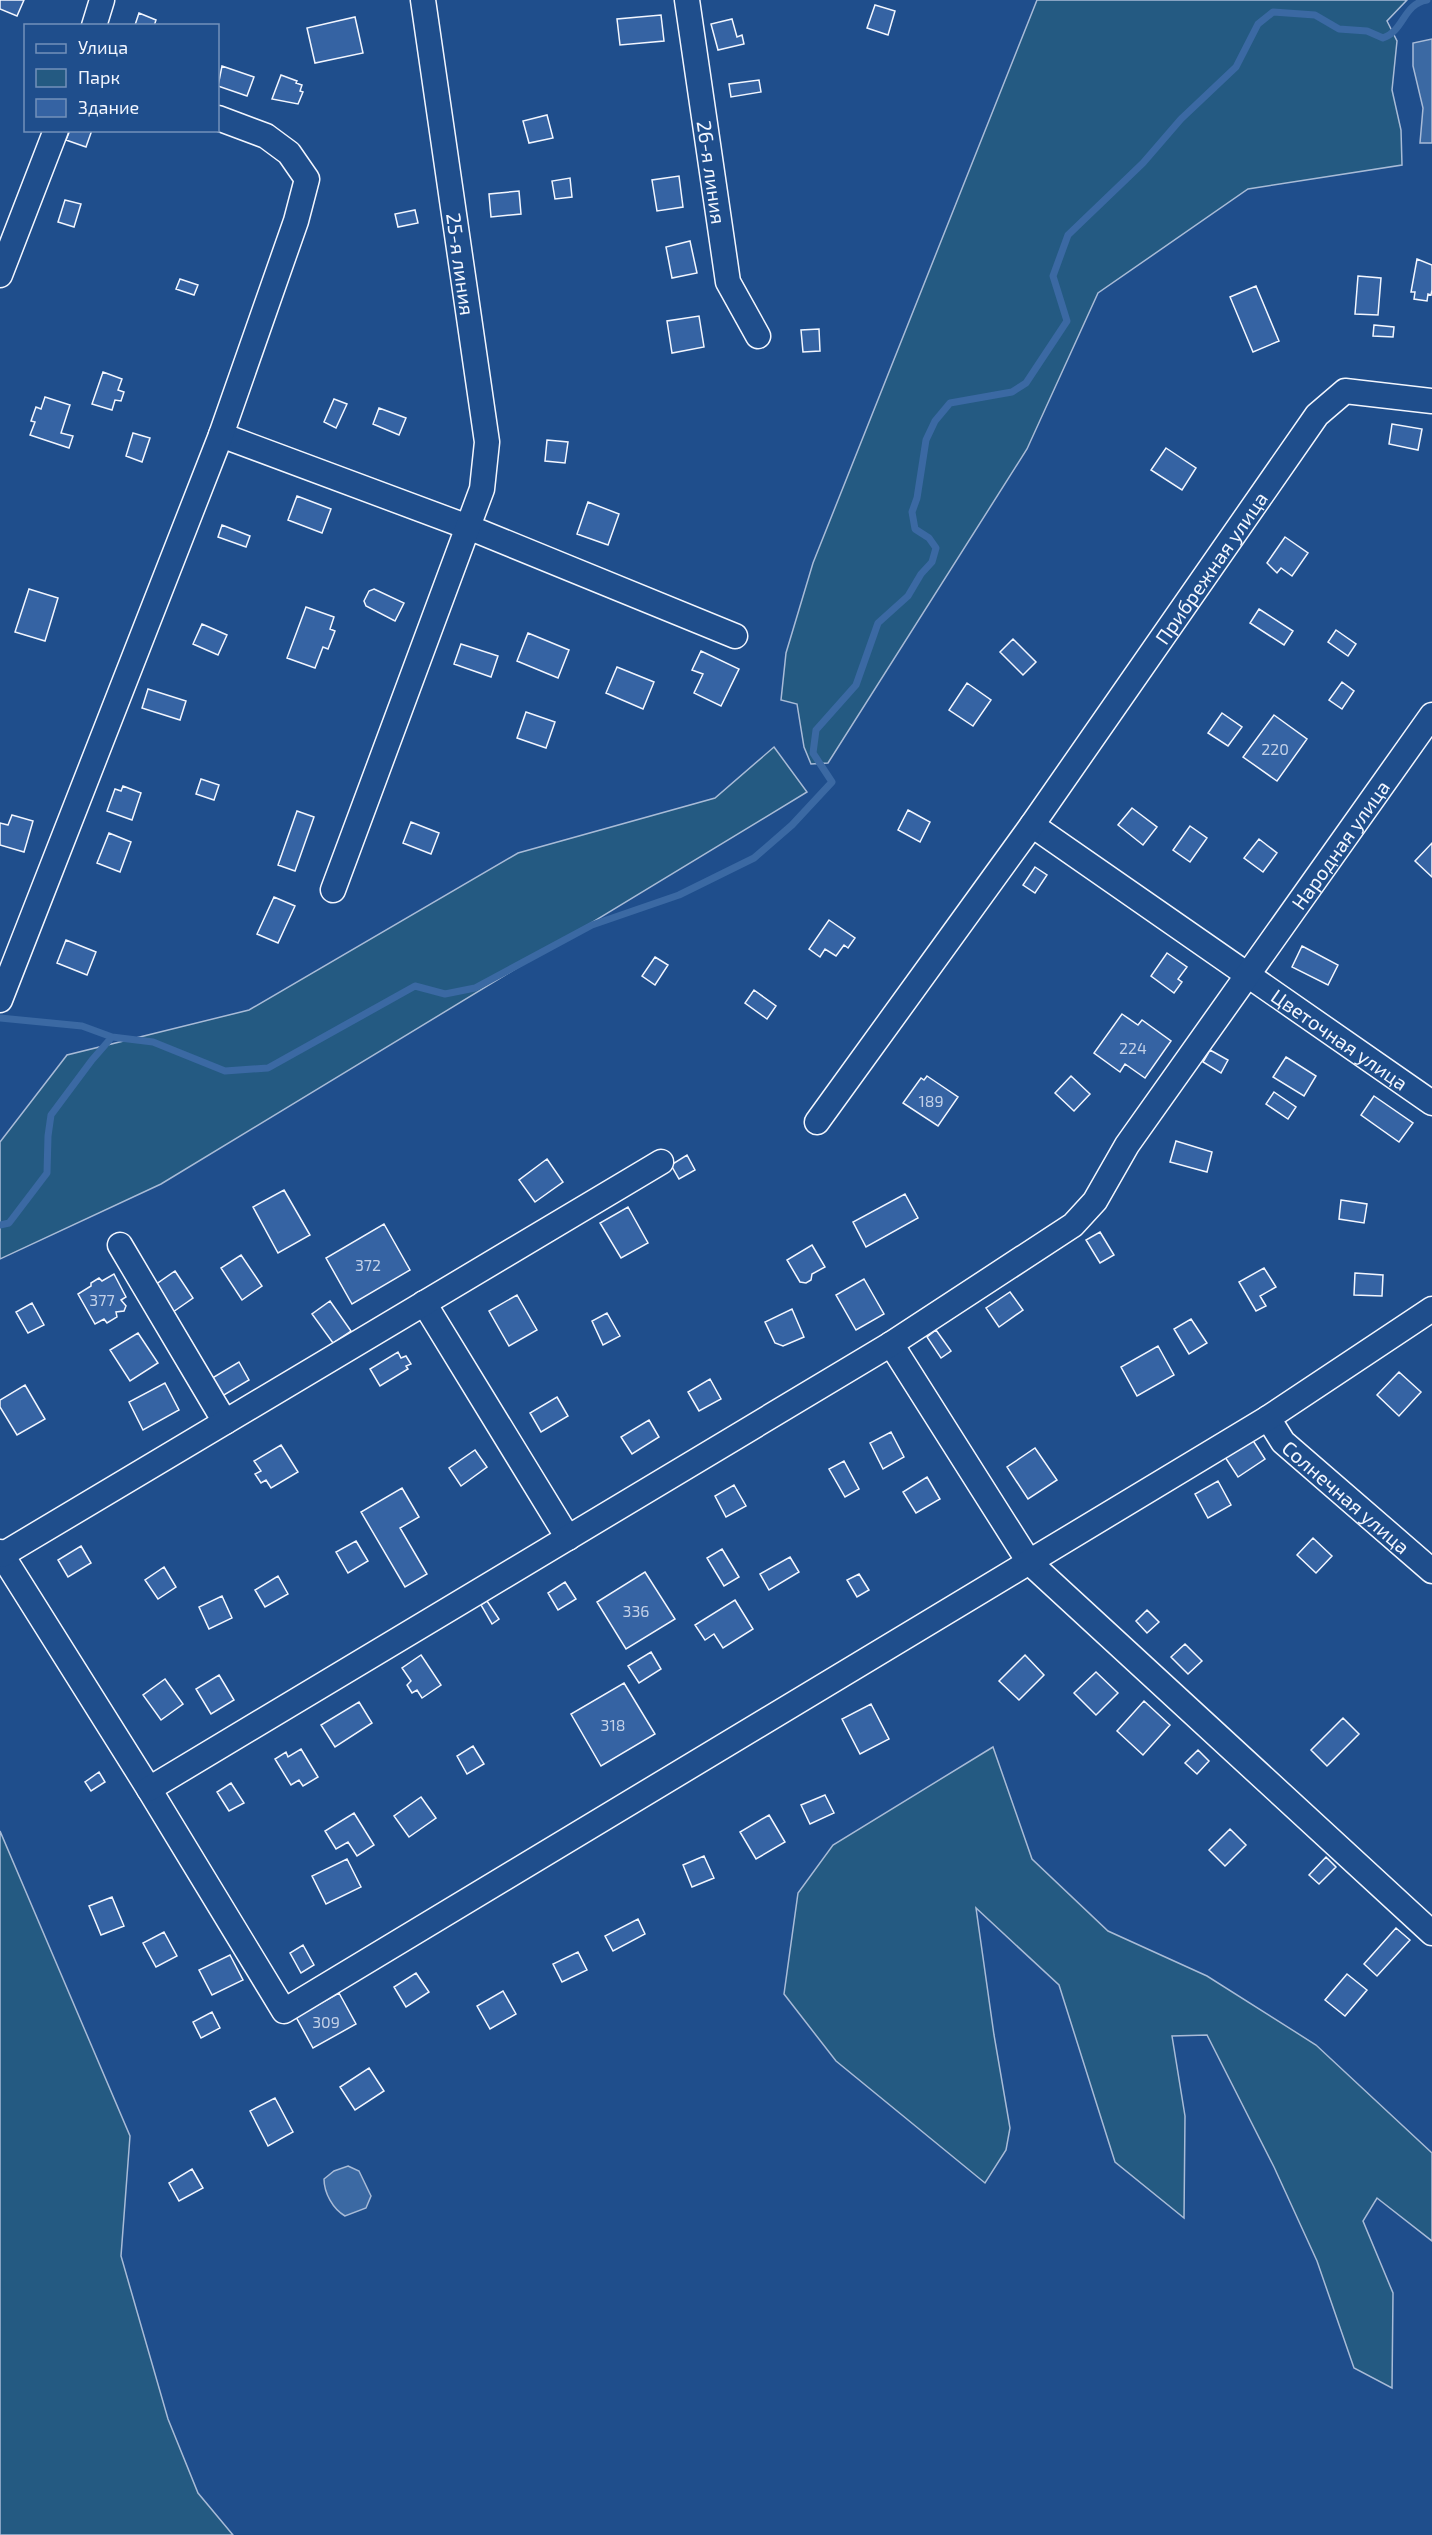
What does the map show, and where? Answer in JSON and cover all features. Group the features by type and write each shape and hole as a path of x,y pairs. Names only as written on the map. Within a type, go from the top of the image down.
{"street":[{"path":"95,24 102,0"},
{"name":"25-я линия","path":"333,890 482,489 487,441 423,0"},
{"name":"26-я линия","path":"687,0 728,282 759,336"},
{"path":"0,1000 221,435 296,221 307,179 289,153 266,136 219,118"},
{"path":"0,275 55,132"},
{"name":"Прибрежная улица","path":"817,1122 1032,825 1317,415 1345,391 1432,401"},
{"path":"221,435 468,527 735,636"},
{"name":"Народная улица","path":"149,1789 891,1344 1073,1225 1095,1201 1127,1145 1250,975 1432,715"},
{"name":"Цветочная улица","path":"1032,825 1432,1103"},
{"path":"662,1162 1,1554 149,1789 284,2011 1268,1418 1432,1308"},
{"path":"120,1245 225,1422"},
{"path":"424,1303 568,1538"},
{"path":"891,1344 1029,1562 1432,1933"},
{"name":"Солнечная улица","path":"1268,1418 1283,1442 1432,1571"}],"green space":[{"path":"1037,0 1407,0 1387,21 1397,41 1392,90 1401,130 1402,165 1248,189 1098,293 1027,449 828,763 811,764 804,747 797,704 781,700 786,653 813,563"},
{"path":"774,747 807,792 161,1184 0,1259 0,1142 67,1055 249,1010 518,853 715,798"},
{"path":"993,1747 1032,1859 1108,1931 1207,1976 1316,2045 1432,2153 1432,2241 1377,2198 1363,2221 1393,2293 1392,2388 1354,2368 1317,2261 1274,2167 1207,2035 1172,2036 1185,2116 1184,2218 1115,2162 1059,1985 976,1908 1010,2128 1006,2150 985,2183 836,2061 784,1994 798,1893 833,1845"},
{"path":"0,1831 130,2136 121,2256 168,2419 198,2493 233,2535 0,2535"}],"shaded area":[{"path":"1432,39 1432,143 1420,143 1423,108 1413,66 1413,43"},
{"path":"348,2166 359,2171 371,2196 366,2208 345,2216 330,2200 324,2179 334,2171"}],"building":[{"path":"0,0 24,0 17,16 0,9"},
{"path":"875,5 895,11 888,35 867,28"},
{"path":"139,13 156,20 155,24 135,24"},
{"path":"661,15 664,41 620,45 617,19"},
{"path":"355,17 363,53 315,63 307,28"},
{"path":"732,19 737,37 742,35 744,44 718,50 711,24"},
{"path":"222,66 254,77 247,96 219,86"},
{"path":"281,75 302,85 300,91 303,92 298,104 272,99"},
{"path":"759,80 761,92 731,97 729,84"},
{"path":"547,115 553,138 529,143 523,121"},
{"path":"69,132 91,132 86,147 66,140"},
{"path":"679,176 683,207 657,211 652,180"},
{"path":"570,178 572,197 555,199 552,181"},
{"path":"519,191 521,214 491,217 489,194"},
{"path":"65,200 81,204 74,227 58,222"},
{"path":"415,210 418,223 398,227 395,214"},
{"path":"690,241 697,273 672,278 666,247"},
{"path":"1417,259 1432,265 1432,290 1431,295 1428,294 1427,301 1414,299 1415,292 1411,292"},
{"path":"1358,276 1381,278 1378,315 1355,314"},
{"path":"180,279 198,285 194,295 176,289"},
{"path":"1256,286 1279,341 1253,352 1230,297"},
{"path":"699,316 704,347 672,353 667,321"},
{"path":"1374,325 1394,327 1393,337 1373,336"},
{"path":"819,329 820,351 803,352 801,330"},
{"path":"103,372 122,379 118,390 124,392 121,401 115,400 112,410 92,404"},
{"path":"45,397 70,405 61,433 73,436 69,448 30,435 35,422 31,421 36,407 41,409"},
{"path":"334,399 347,404 336,428 324,422"},
{"path":"379,408 406,418 399,435 373,424"},
{"path":"1392,424 1422,429 1418,450 1389,444"},
{"path":"133,433 150,438 142,462 126,456"},
{"path":"547,440 568,442 565,463 545,461"},
{"path":"1166,448 1196,468 1182,490 1151,470"},
{"path":"297,496 331,509 322,533 288,520"},
{"path":"588,502 619,514 608,545 577,534"},
{"path":"222,525 250,536 246,547 218,537"},
{"path":"1285,537 1308,553 1292,576 1281,568 1277,573 1267,563"},
{"path":"29,589 58,598 45,641 15,632"},
{"path":"374,589 404,603 395,621 366,606 364,601 369,591"},
{"path":"306,607 334,617 330,629 335,631 328,649 323,647 315,668 287,658"},
{"path":"1259,609 1293,631 1284,645 1250,623"},
{"path":"202,624 227,635 218,655 193,644"},
{"path":"1336,630 1356,644 1348,656 1328,642"},
{"path":"528,633 569,650 558,678 517,661"},
{"path":"1013,639 1036,662 1023,675 1000,652"},
{"path":"461,644 498,656 491,677 454,664"},
{"path":"701,651 739,669 721,706 694,693 703,674 692,670"},
{"path":"617,667 654,682 643,709 606,693"},
{"path":"1342,682 1354,691 1342,709 1329,700"},
{"path":"967,683 991,700 973,726 949,710"},
{"path":"148,689 186,701 180,720 142,708"},
{"path":"526,712 555,722 546,748 517,738"},
{"path":"1222,713 1242,727 1228,746 1208,733"},
{"path":"1274,715 1307,739 1277,781 1243,757"},
{"path":"201,779 219,785 214,800 196,794"},
{"path":"123,786 141,793 132,820 107,811 115,789 121,791"},
{"path":"1132,808 1157,827 1143,845 1118,825"},
{"path":"908,810 930,822 920,842 898,830"},
{"path":"297,811 314,817 295,871 278,865"},
{"path":"12,815 33,821 24,852 0,845 0,823 8,825"},
{"path":"411,822 439,833 431,854 403,843"},
{"path":"1190,826 1207,838 1190,862 1173,850"},
{"path":"109,833 131,842 120,872 97,863"},
{"path":"1259,839 1277,853 1263,872 1244,858"},
{"path":"1432,843 1432,877 1415,861"},
{"path":"1035,867 1047,875 1035,893 1023,885"},
{"path":"274,897 295,906 278,943 257,934"},
{"path":"829,920 855,938 848,948 844,945 836,956 825,949 820,957 809,949"},
{"path":"66,940 96,952 87,975 57,963"},
{"path":"1302,946 1338,965 1328,985 1292,967"},
{"path":"1167,953 1187,967 1178,979 1182,982 1174,993 1151,976"},
{"path":"655,957 668,965 655,985 642,976"},
{"path":"754,990 776,1006 767,1019 745,1003"},
{"path":"1122,1014 1138,1025 1142,1020 1171,1041 1145,1078 1125,1064 1120,1072 1094,1053"},
{"path":"1210,1050 1228,1060 1221,1073 1203,1062"},
{"path":"1286,1057 1316,1076 1304,1096 1273,1077"},
{"path":"927,1076 958,1097 938,1126 903,1103 921,1078 924,1080"},
{"path":"1071,1076 1090,1094 1074,1111 1055,1093"},
{"path":"1274,1092 1296,1107 1288,1119 1266,1104"},
{"path":"1374,1096 1413,1123 1399,1142 1361,1115"},
{"path":"1176,1141 1212,1152 1207,1172 1170,1162"},
{"path":"687,1155 695,1170 679,1179 671,1165"},
{"path":"547,1159 563,1182 535,1202 519,1180"},
{"path":"284,1190 310,1235 278,1253 253,1207"},
{"path":"905,1194 918,1218 866,1247 853,1222"},
{"path":"1341,1200 1367,1204 1364,1223 1339,1219"},
{"path":"628,1207 648,1243 621,1258 600,1223"},
{"path":"384,1224 410,1270 352,1304 326,1258"},
{"path":"1100,1232 1114,1255 1100,1263 1086,1240"},
{"path":"812,1245 825,1267 812,1274 811,1280 806,1283 800,1282 787,1260"},
{"path":"241,1255 262,1286 242,1300 221,1268"},
{"path":"1264,1268 1276,1287 1260,1296 1266,1306 1256,1311 1239,1282"},
{"path":"175,1271 193,1298 173,1312 155,1285"},
{"path":"1355,1273 1383,1275 1382,1296 1354,1295"},
{"path":"114,1274 126,1297 121,1300 126,1306 124,1311 116,1312 117,1317 107,1323 104,1319 95,1324 78,1294 99,1278 102,1281"},
{"path":"864,1279 884,1314 856,1330 836,1295"},
{"path":"1010,1292 1023,1310 999,1327 986,1308"},
{"path":"517,1295 537,1330 509,1346 489,1311"},
{"path":"330,1301 351,1331 333,1343 312,1314"},
{"path":"32,1303 44,1325 28,1333 16,1312"},
{"path":"792,1309 804,1337 783,1346 775,1343 765,1322"},
{"path":"607,1313 620,1336 603,1345 592,1321"},
{"path":"1191,1319 1207,1343 1189,1354 1174,1329"},
{"path":"936,1330 951,1351 941,1358 927,1337"},
{"path":"138,1333 158,1363 130,1381 110,1350"},
{"path":"1158,1346 1174,1375 1137,1396 1121,1367"},
{"path":"398,1352 401,1358 406,1356 411,1364 406,1366 408,1369 380,1386 370,1369"},
{"path":"239,1362 249,1380 219,1398 209,1380"},
{"path":"1399,1372 1421,1392 1399,1416 1377,1395"},
{"path":"710,1379 721,1399 699,1411 688,1392"},
{"path":"165,1383 179,1410 143,1430 129,1402"},
{"path":"25,1385 45,1419 17,1435 0,1407 0,1400"},
{"path":"557,1397 568,1416 541,1432 530,1413"},
{"path":"649,1420 659,1437 632,1454 621,1437"},
{"path":"891,1432 904,1457 883,1469 870,1443"},
{"path":"1252,1439 1265,1459 1238,1477 1225,1457"},
{"path":"281,1445 298,1472 271,1488 266,1480 261,1483 255,1474 261,1471 254,1461"},
{"path":"1035,1448 1057,1480 1028,1499 1007,1467"},
{"path":"475,1450 487,1467 461,1486 449,1468"},
{"path":"844,1461 859,1489 845,1497 829,1469"},
{"path":"927,1477 940,1499 916,1513 903,1492"},
{"path":"1218,1481 1231,1505 1208,1518 1195,1494"},
{"path":"734,1485 746,1506 726,1517 715,1496"},
{"path":"402,1488 419,1517 400,1528 427,1574 405,1587 361,1512"},
{"path":"1313,1538 1332,1556 1316,1573 1297,1555"},
{"path":"356,1541 368,1561 348,1573 336,1552"},
{"path":"81,1546 91,1563 68,1577 58,1560"},
{"path":"722,1549 739,1577 724,1586 707,1558"},
{"path":"790,1557 799,1572 769,1590 760,1574"},
{"path":"164,1567 176,1587 158,1599 145,1580"},
{"path":"645,1572 675,1619 626,1649 597,1602"},
{"path":"859,1574 869,1590 857,1597 847,1580"},
{"path":"278,1576 288,1594 265,1607 255,1590"},
{"path":"565,1582 576,1599 558,1610 548,1593"},
{"path":"222,1596 232,1618 209,1629 199,1607"},
{"path":"735,1600 753,1629 723,1648 714,1634 705,1640 695,1625"},
{"path":"487,1601 499,1619 492,1624 481,1605"},
{"path":"1147,1610 1159,1622 1147,1633 1136,1621"},
{"path":"1185,1644 1202,1661 1188,1674 1171,1657"},
{"path":"651,1652 661,1669 639,1683 628,1666"},
{"path":"421,1655 441,1685 422,1698 417,1690 412,1693 407,1685 411,1681 402,1668"},
{"path":"1025,1655 1044,1675 1019,1700 999,1681"},
{"path":"1096,1672 1118,1693 1096,1715 1074,1693"},
{"path":"219,1675 234,1700 211,1714 196,1689"},
{"path":"165,1679 183,1704 161,1720 143,1695"},
{"path":"624,1683 655,1734 601,1766 571,1714"},
{"path":"1144,1701 1170,1725 1143,1755 1117,1731"},
{"path":"359,1702 372,1723 335,1747 321,1725"},
{"path":"871,1704 889,1739 860,1754 842,1719"},
{"path":"1343,1718 1359,1734 1327,1766 1311,1750"},
{"path":"473,1746 484,1764 467,1774 457,1756"},
{"path":"301,1749 318,1777 303,1786 299,1780 291,1785 275,1759 286,1752 288,1757"},
{"path":"1198,1750 1209,1761 1197,1774 1185,1763"},
{"path":"99,1772 105,1782 91,1791 85,1782"},
{"path":"231,1783 244,1803 229,1811 217,1792"},
{"path":"825,1795 834,1813 810,1824 801,1805"},
{"path":"421,1797 436,1818 409,1837 394,1816"},
{"path":"354,1813 374,1845 357,1856 348,1842 336,1849 325,1831"},
{"path":"769,1815 785,1842 756,1859 740,1832"},
{"path":"1230,1829 1246,1845 1225,1866 1209,1850"},
{"path":"704,1856 714,1878 692,1887 683,1865"},
{"path":"1326,1857 1336,1867 1319,1884 1309,1875"},
{"path":"347,1859 361,1887 326,1904 312,1876"},
{"path":"112,1897 124,1926 101,1935 89,1906"},
{"path":"638,1919 645,1934 613,1951 605,1936"},
{"path":"1396,1928 1410,1940 1377,1976 1364,1964"},
{"path":"164,1932 177,1956 156,1967 143,1943"},
{"path":"303,1945 314,1965 301,1973 290,1953"},
{"path":"578,1952 587,1970 562,1982 553,1964"},
{"path":"230,1955 243,1980 212,1995 199,1970"},
{"path":"416,1973 429,1992 406,2007 394,1987"},
{"path":"1347,1974 1367,1990 1345,2016 1325,2000"},
{"path":"503,1991 516,2014 490,2029 477,2006"},
{"path":"339,1993 356,2024 313,2048 296,2017"},
{"path":"212,2012 220,2028 201,2038 193,2022"},
{"path":"369,2068 384,2091 355,2110 340,2087"},
{"path":"275,2098 293,2132 268,2146 250,2111"},
{"path":"192,2169 203,2188 179,2201 169,2183"}],"waterway":[{"path":"0,1225 9,1223 47,1173 51,1115 112,1037 153,1042 225,1071 268,1068 415,986 445,994 475,988 592,925 679,895 754,858 792,825 832,782 813,753 816,730 856,685 878,623 908,596 921,574 932,562 936,548 929,538 915,529 912,512 917,498 926,440 935,421 950,403 1012,392 1026,383 1067,321 1053,276 1068,235 1143,163 1181,119 1236,67 1258,24 1273,12 1315,15 1339,29 1367,31 1383,38 1395,30 1413,7 1427,0"},
{"path":"0,1018 82,1026 112,1037"}]}
